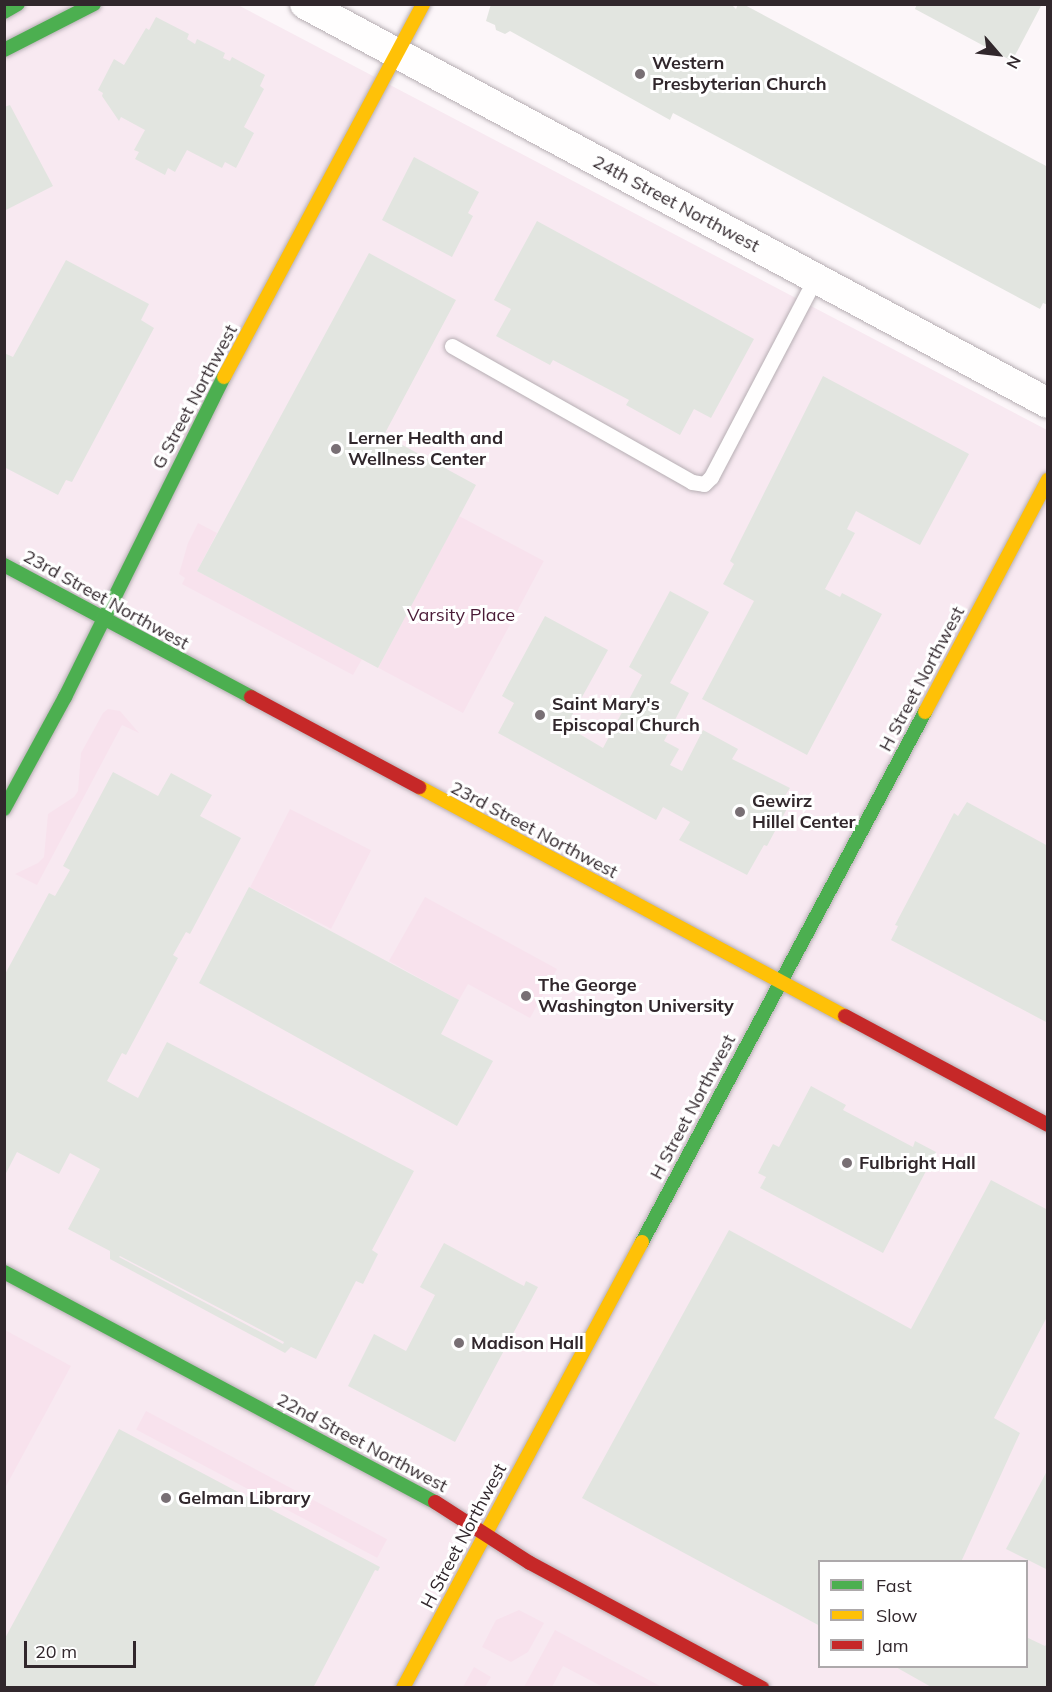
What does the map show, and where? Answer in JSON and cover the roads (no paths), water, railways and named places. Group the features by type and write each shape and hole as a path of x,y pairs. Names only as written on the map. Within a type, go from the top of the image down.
{"street":[{"path":"4,12 18,4"},
{"path":"4,50 94,4"},
{"name":"24th Street Northwest","path":"305,4 1047,403"},
{"name":"G Street Northwest","path":"4,809 103,619 188,446 423,4"},
{"name":"H Street Northwest","path":"402,1688 1047,480"},
{"name":"23rd Street Northwest","path":"4,565 1047,1125"},
{"name":"22nd Street Northwest","path":"4,1272 451,1511 530,1563 762,1688"}],"lane":[{"path":"452,346 692,482 704,484 711,477 815,279"}],"place":[{"name":"Western Presbyterian Church","path":"640,74"},
{"name":"Lerner Health and Wellness Center","path":"336,449"},
{"name":"Saint Mary's Episcopal Church","path":"540,715"},
{"name":"Gewirz Hillel Center","path":"740,812"},
{"name":"The George Washington University","path":"526,996"},
{"name":"Fulbright Hall","path":"847,1163"},
{"name":"Madison Hall","path":"459,1343"},
{"name":"Gelman Library","path":"166,1498"}],"park label":[{"name":"Varsity Place","path":"461,615"}]}
